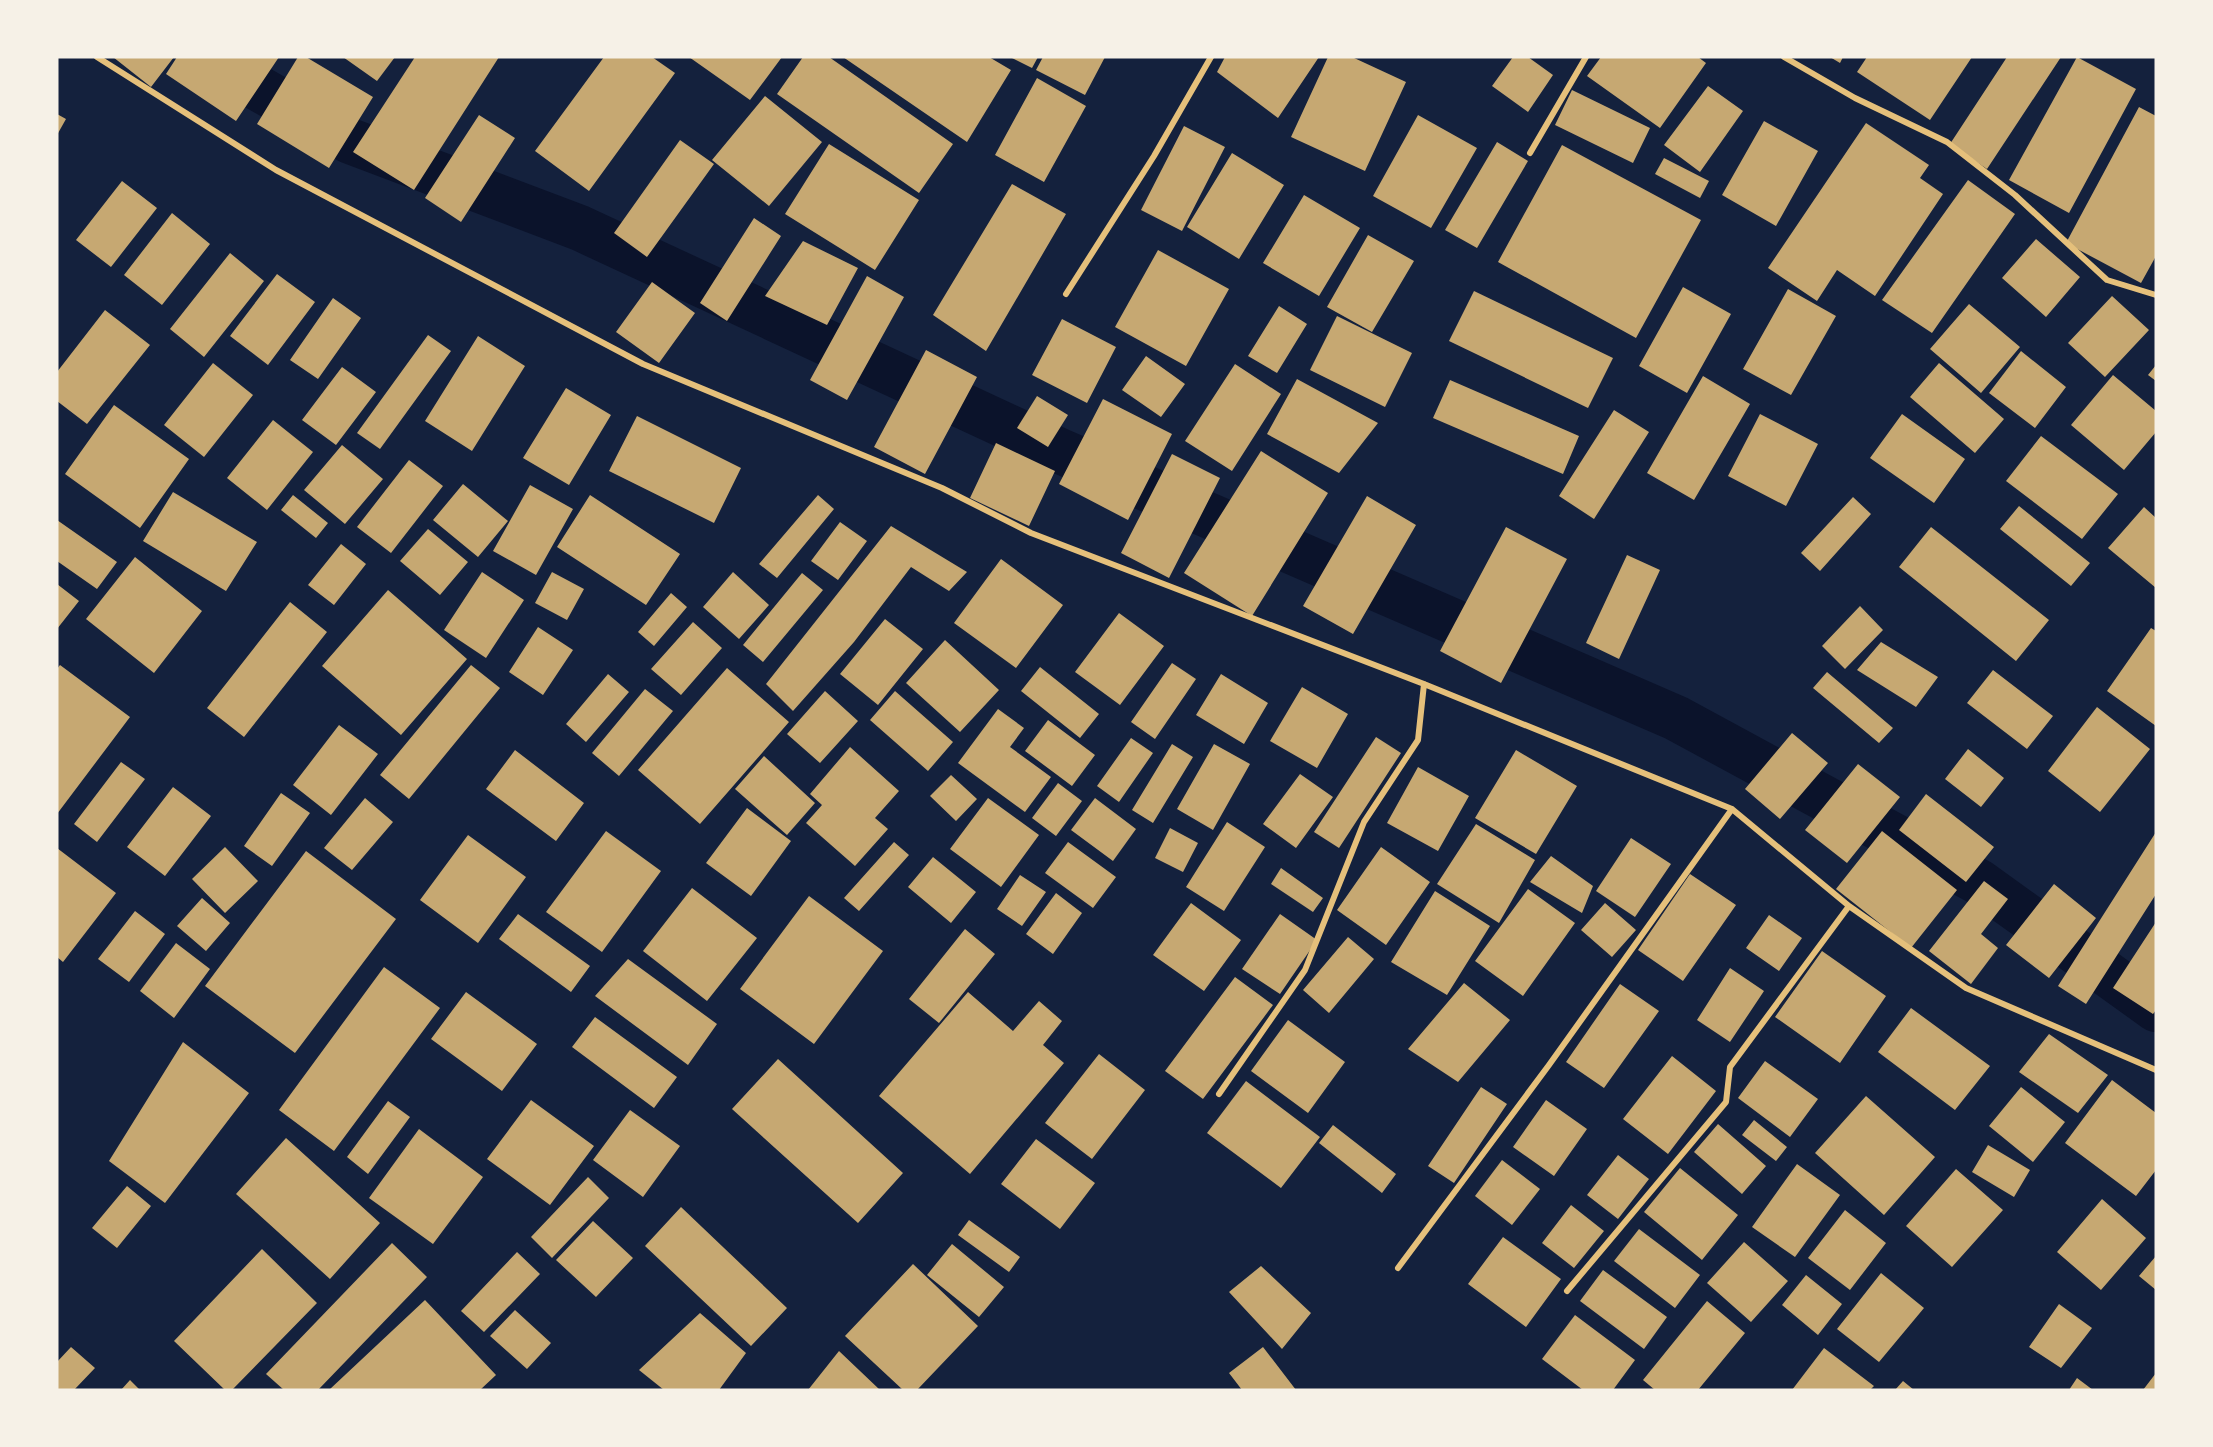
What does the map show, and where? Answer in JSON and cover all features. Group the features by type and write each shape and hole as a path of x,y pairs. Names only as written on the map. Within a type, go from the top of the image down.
{"street":[{"path":"97,57 276,170 643,364 942,488 1031,533 1424,684 1732,809 1849,906 1966,988 2156,1070"},
{"path":"1066,294 1154,156 1211,57"},
{"path":"1530,153 1586,57"},
{"path":"1784,57 1855,98 1947,142 2015,195 2107,280 2156,295"},
{"path":"1219,1094 1305,970 1364,822 1418,740 1424,684"},
{"path":"1398,1268 1549,1065 1732,809"},
{"path":"1567,1291 1726,1102 1730,1067 1849,906"}],"building":[{"path":"113,57 174,57 151,87"},
{"path":"177,57 279,57 236,121 166,74"},
{"path":"298,57 306,57 373,97 329,168 257,124"},
{"path":"343,57 395,57 377,81"},
{"path":"415,57 499,57 414,190 353,152"},
{"path":"604,57 652,57 675,73 589,191 535,151"},
{"path":"689,57 782,57 750,100"},
{"path":"803,57 829,57 953,144 919,193 777,94"},
{"path":"843,57 989,57 1011,70 967,142"},
{"path":"1010,57 1038,57 1032,68"},
{"path":"1043,57 1105,57 1085,95 1036,70"},
{"path":"1225,57 1319,57 1278,118 1217,72"},
{"path":"1328,57 1352,57 1406,82 1365,171 1291,137"},
{"path":"1513,57 1528,57 1553,75 1528,112 1492,86"},
{"path":"1601,57 1698,57 1706,63 1660,128 1587,76"},
{"path":"1830,57 1843,57 1840,63"},
{"path":"1867,57 1972,57 1930,120 1857,72"},
{"path":"2007,57 2061,57 1987,169 1950,144"},
{"path":"2077,57 2136,89 2069,213 2009,180"},
{"path":"1037,78 1086,106 1044,182 995,155"},
{"path":"1708,86 1743,111 1700,172 1664,145"},
{"path":"1572,90 1650,128 1633,163 1555,125"},
{"path":"765,96 822,142 769,206 712,160"},
{"path":"2139,107 2156,116 2156,256 2141,283 2066,243"},
{"path":"57,114 66,119 57,135"},
{"path":"479,115 515,138 461,222 425,198"},
{"path":"1418,115 1477,148 1431,228 1373,196"},
{"path":"1764,121 1818,151 1776,226 1722,195"},
{"path":"1866,123 1929,165 1920,178 1943,194 1875,296 1837,270 1817,301 1768,268"},
{"path":"1184,126 1225,147 1182,231 1141,210"},
{"path":"680,140 714,164 647,257 614,233"},
{"path":"1497,142 1528,161 1477,248 1445,230"},
{"path":"829,144 919,200 875,270 785,214"},
{"path":"1562,145 1701,220 1636,338 1498,262"},
{"path":"1232,153 1284,185 1239,259 1187,227"},
{"path":"1664,158 1709,181 1700,198 1655,174"},
{"path":"1968,180 2015,214 1932,333 1882,300"},
{"path":"122,181 157,208 111,267 76,240"},
{"path":"1012,184 1066,214 986,351 933,315"},
{"path":"1304,195 1360,228 1319,296 1263,263"},
{"path":"172,213 210,244 162,305 124,275"},
{"path":"754,218 781,236 727,321 700,303"},
{"path":"1368,235 1414,261 1372,332 1327,307"},
{"path":"2036,239 2080,277 2046,317 2002,278"},
{"path":"803,241 858,268 827,325 765,296"},
{"path":"1158,250 1229,289 1186,366 1115,327"},
{"path":"230,253 264,281 204,357 170,329"},
{"path":"277,274 315,302 268,365 230,336"},
{"path":"867,276 904,297 847,400 810,380"},
{"path":"652,282 695,313 659,363 616,332"},
{"path":"1683,287 1731,314 1687,393 1639,366"},
{"path":"1788,289 1836,316 1791,395 1743,369"},
{"path":"1474,291 1613,358 1588,408 1449,341"},
{"path":"2112,296 2149,330 2105,377 2068,343"},
{"path":"333,298 361,318 318,379 290,360"},
{"path":"1969,304 2020,347 1981,393 1930,349"},
{"path":"1279,306 1307,324 1277,373 1248,356"},
{"path":"105,310 150,345 87,424 57,401 57,372"},
{"path":"1337,316 1412,353 1385,407 1310,370"},
{"path":"1062,319 1116,347 1087,403 1032,375"},
{"path":"428,335 451,351 380,449 357,433"},
{"path":"478,336 525,366 472,451 425,421"},
{"path":"926,350 977,377 925,474 874,447"},
{"path":"2021,351 2066,387 2035,428 1989,393"},
{"path":"1146,356 1185,384 1161,417 1122,390"},
{"path":"213,363 253,395 204,457 164,425"},
{"path":"1939,363 2004,419 1975,453 1910,397"},
{"path":"1235,364 1281,394 1232,471 1185,441"},
{"path":"2156,365 2156,381 2148,375"},
{"path":"342,367 376,392 336,445 302,420"},
{"path":"2113,375 2156,411 2156,432 2124,470 2071,425"},
{"path":"1703,376 1750,404 1694,500 1647,473"},
{"path":"1297,379 1378,423 1339,473 1267,434"},
{"path":"1450,380 1579,436 1563,474 1433,418"},
{"path":"566,388 611,415 569,485 523,458"},
{"path":"1037,396 1068,415 1048,447 1017,428"},
{"path":"1103,399 1172,434 1128,520 1059,484"},
{"path":"114,405 189,459 140,528 65,474"},
{"path":"1614,410 1649,432 1594,519 1559,496"},
{"path":"1760,414 1818,444 1786,506 1728,476"},
{"path":"1902,414 1965,459 1934,503 1870,458"},
{"path":"637,416 741,468 714,523 609,471"},
{"path":"273,420 313,452 267,510 227,478"},
{"path":"2041,436 2118,494 2082,539 2006,481"},
{"path":"996,443 1055,471 1029,526 970,498"},
{"path":"342,445 383,479 345,524 304,490"},
{"path":"1261,451 1328,493 1252,616 1184,573"},
{"path":"1172,454 1220,478 1169,578 1121,553"},
{"path":"409,460 443,486 391,553 357,527"},
{"path":"463,484 508,521 478,557 433,520"},
{"path":"530,485 573,509 536,575 493,551"},
{"path":"173,492 257,542 226,591 143,541"},
{"path":"293,495 328,523 316,538 281,510"},
{"path":"590,495 680,554 646,605 557,547"},
{"path":"818,495 834,509 777,578 759,564"},
{"path":"1367,496 1416,525 1353,634 1303,606"},
{"path":"1853,497 1871,514 1820,571 1801,553"},
{"path":"2019,506 2090,563 2071,586 2000,529"},
{"path":"2144,507 2156,518 2156,588 2108,548"},
{"path":"57,520 117,562 97,589 57,561"},
{"path":"840,522 867,541 838,580 811,561"},
{"path":"891,526 967,572 949,591 911,567 854,642 793,711 766,684"},
{"path":"1506,527 1567,559 1501,683 1440,651"},
{"path":"1931,527 2049,620 2016,661 1899,567"},
{"path":"428,529 468,562 440,595 400,561"},
{"path":"341,544 366,564 334,605 308,585"},
{"path":"1627,555 1660,570 1619,659 1586,643"},
{"path":"135,557 202,611 154,673 86,619"},
{"path":"1001,559 1063,605 1016,668 954,623"},
{"path":"482,572 524,600 486,658 444,630"},
{"path":"552,572 584,589 567,620 535,603"},
{"path":"733,572 769,605 739,639 703,607"},
{"path":"802,573 823,590 763,662 743,645"},
{"path":"57,584 79,601 57,629"},
{"path":"388,590 467,659 401,735 322,666"},
{"path":"671,593 687,607 654,646 638,632"},
{"path":"290,602 327,632 244,737 207,708"},
{"path":"1860,606 1883,630 1845,669 1822,646"},
{"path":"1119,613 1164,646 1120,705 1075,672"},
{"path":"885,619 923,649 878,705 840,674"},
{"path":"693,622 722,648 681,695 651,669"},
{"path":"538,627 573,650 543,695 509,672"},
{"path":"2151,628 2156,631 2156,726 2107,691"},
{"path":"945,640 999,690 960,732 906,683"},
{"path":"1881,642 1938,677 1916,707 1857,670"},
{"path":"1172,663 1196,679 1155,739 1131,722"},
{"path":"60,665 130,717 57,814 57,669"},
{"path":"471,665 500,688 409,799 380,775"},
{"path":"1040,667 1099,714 1080,738 1021,691"},
{"path":"727,668 789,722 700,824 638,770"},
{"path":"1993,670 2053,716 2027,749 1967,703"},
{"path":"1827,672 1893,728 1879,743 1813,688"},
{"path":"608,674 629,692 586,742 566,724"},
{"path":"1221,674 1268,703 1244,744 1196,715"},
{"path":"1302,687 1348,714 1317,768 1270,741"},
{"path":"645,689 673,711 619,776 592,753"},
{"path":"825,691 858,721 820,763 787,734"},
{"path":"895,691 953,742 928,771 870,720"},
{"path":"2097,707 2150,749 2100,812 2048,771"},
{"path":"998,709 1024,728 1010,747 1051,777 1025,812 958,763"},
{"path":"1048,720 1095,755 1072,786 1025,751"},
{"path":"339,725 378,754 331,815 293,785"},
{"path":"1792,733 1828,763 1780,819 1745,789"},
{"path":"1376,737 1401,753 1339,848 1314,832"},
{"path":"1131,738 1153,753 1119,802 1097,786"},
{"path":"1172,744 1193,757 1153,823 1132,810"},
{"path":"1214,744 1250,764 1213,830 1177,809"},
{"path":"850,747 899,791 875,818 888,829 855,866 806,823 822,805 810,794"},
{"path":"1968,749 2004,778 1981,807 1945,779"},
{"path":"515,750 584,803 556,841 486,789"},
{"path":"1516,750 1577,786 1536,854 1475,818"},
{"path":"764,756 815,803 787,835 735,789"},
{"path":"121,762 145,779 97,842 74,824"},
{"path":"1858,764 1900,797 1847,863 1805,830"},
{"path":"1418,767 1469,796 1438,851 1387,823"},
{"path":"1300,774 1333,797 1296,848 1263,824"},
{"path":"951,775 977,799 956,821 930,796"},
{"path":"1058,783 1082,801 1056,836 1032,818"},
{"path":"173,787 211,816 165,876 127,847"},
{"path":"281,793 310,813 272,866 244,846"},
{"path":"1926,794 1994,847 1966,882 1899,830"},
{"path":"365,798 393,822 352,870 324,848"},
{"path":"988,798 1039,835 1001,887 950,849"},
{"path":"1095,798 1136,829 1113,861 1071,830"},
{"path":"747,808 791,841 751,896 706,863"},
{"path":"1227,822 1265,847 1224,911 1186,887"},
{"path":"1476,824 1535,860 1499,923 1437,884"},
{"path":"1170,828 1198,843 1183,872 1155,858"},
{"path":"606,831 661,871 602,952 546,912"},
{"path":"1882,831 1957,890 1911,948 1836,889"},
{"path":"2156,832 2156,894 2086,1004 2058,986"},
{"path":"468,835 526,877 478,943 420,900"},
{"path":"1631,838 1671,864 1635,917 1596,891"},
{"path":"894,842 909,855 859,911 844,898"},
{"path":"1068,842 1116,877 1093,908 1045,873"},
{"path":"225,847 258,881 225,913 192,879"},
{"path":"1381,847 1430,882 1386,945 1337,910"},
{"path":"57,848 116,893 63,962 57,957"},
{"path":"306,851 396,919 295,1053 205,986"},
{"path":"1551,856 1593,886 1582,913 1530,882"},
{"path":"933,857 976,892 951,923 908,887"},
{"path":"1281,868 1323,898 1313,912 1271,884"},
{"path":"1690,874 1736,905 1683,981 1638,950"},
{"path":"1020,875 1046,892 1022,926 997,909"},
{"path":"1984,881 2008,899 1981,934 1998,948 1971,984 1929,951"},
{"path":"2054,884 2096,918 2049,978 2006,945"},
{"path":"692,888 757,938 707,1001 643,951"},
{"path":"1528,889 1575,923 1523,996 1475,961"},
{"path":"1435,891 1490,926 1447,995 1391,962"},
{"path":"1056,893 1082,913 1053,954 1026,934"},
{"path":"809,896 883,951 814,1044 740,989"},
{"path":"202,898 230,923 206,951 177,926"},
{"path":"1191,903 1241,940 1204,991 1153,955"},
{"path":"1605,903 1636,930 1612,957 1581,930"},
{"path":"135,911 165,934 129,982 98,959"},
{"path":"518,914 590,966 571,992 499,939"},
{"path":"1280,914 1317,940 1280,994 1242,969"},
{"path":"1769,915 1802,938 1779,971 1746,948"},
{"path":"2156,922 2156,1010 2153,1014 2113,988"},
{"path":"965,929 995,954 939,1023 909,999"},
{"path":"1348,937 1374,959 1329,1013 1303,990"},
{"path":"176,943 210,969 174,1018 140,991"},
{"path":"1822,951 1886,996 1840,1063 1775,1017"},
{"path":"628,959 717,1024 688,1065 595,996"},
{"path":"384,967 440,1008 334,1151 279,1110"},
{"path":"1730,968 1764,991 1730,1042 1697,1020"},
{"path":"1235,977 1273,1005 1203,1099 1165,1071"},
{"path":"1464,983 1510,1020 1458,1082 1408,1049"},
{"path":"1620,984 1659,1011 1604,1088 1566,1062"},
{"path":"466,992 537,1044 502,1091 431,1039"},
{"path":"968,992 1013,1031 1039,1001 1062,1021 1043,1045 1064,1063 970,1174 879,1096"},
{"path":"1911,1008 1990,1066 1955,1110 1878,1052"},
{"path":"595,1017 677,1077 654,1108 572,1047"},
{"path":"1288,1020 1345,1062 1308,1113 1251,1071"},
{"path":"2049,1034 2108,1075 2078,1113 2019,1072"},
{"path":"183,1042 249,1093 165,1203 109,1161"},
{"path":"1099,1054 1145,1090 1092,1159 1045,1123"},
{"path":"1672,1056 1716,1091 1668,1154 1623,1119"},
{"path":"778,1059 903,1173 858,1223 732,1109"},
{"path":"1765,1061 1818,1099 1790,1137 1738,1098"},
{"path":"2112,1080 2156,1113 2156,1170 2136,1196 2065,1143"},
{"path":"1246,1081 1320,1137 1281,1188 1207,1133"},
{"path":"1481,1087 1507,1104 1454,1183 1428,1166"},
{"path":"2021,1087 2065,1122 2033,1162 1989,1126"},
{"path":"1866,1096 1935,1157 1884,1215 1815,1153"},
{"path":"531,1100 594,1146 550,1205 487,1159"},
{"path":"1546,1100 1587,1129 1554,1176 1513,1147"},
{"path":"388,1101 410,1117 368,1174 347,1157"},
{"path":"630,1110 680,1146 643,1197 593,1160"},
{"path":"1754,1120 1787,1147 1776,1161 1742,1135"},
{"path":"1718,1124 1766,1166 1742,1194 1694,1152"},
{"path":"1333,1125 1396,1174 1382,1193 1319,1143"},
{"path":"419,1129 483,1177 433,1244 369,1198"},
{"path":"286,1138 380,1223 330,1279 236,1194"},
{"path":"1036,1139 1095,1183 1060,1229 1001,1184"},
{"path":"1988,1145 2030,1170 2014,1197 1972,1172"},
{"path":"1618,1155 1649,1179 1618,1219 1587,1195"},
{"path":"1502,1160 1540,1189 1512,1225 1475,1196"},
{"path":"1797,1164 1840,1195 1795,1257 1752,1227"},
{"path":"1680,1168 1738,1215 1702,1260 1644,1212"},
{"path":"1956,1169 2003,1210 1952,1267 1906,1226"},
{"path":"588,1177 609,1198 552,1258 531,1237"},
{"path":"127,1186 151,1206 117,1248 92,1228"},
{"path":"2102,1199 2146,1238 2101,1290 2057,1252"},
{"path":"1571,1205 1604,1231 1574,1268 1542,1243"},
{"path":"681,1207 787,1308 751,1346 645,1246"},
{"path":"1845,1210 1886,1243 1850,1290 1808,1258"},
{"path":"969,1220 1020,1257 1009,1272 958,1235"},
{"path":"593,1221 633,1258 596,1297 556,1260"},
{"path":"1639,1229 1700,1275 1675,1308 1614,1261"},
{"path":"1503,1237 1561,1279 1526,1327 1468,1284"},
{"path":"1744,1242 1788,1281 1751,1322 1707,1283"},
{"path":"392,1243 427,1277 318,1390 284,1390 266,1374"},
{"path":"952,1244 1004,1287 979,1317 927,1275"},
{"path":"262,1249 317,1303 232,1390 225,1390 174,1341"},
{"path":"517,1252 540,1274 484,1332 461,1311"},
{"path":"2156,1256 2156,1290 2139,1276"},
{"path":"913,1264 978,1326 917,1390 903,1390 845,1336"},
{"path":"1261,1266 1311,1313 1282,1349 1229,1292"},
{"path":"1603,1270 1667,1317 1644,1349 1580,1301"},
{"path":"1881,1273 1924,1308 1879,1362 1837,1329"},
{"path":"1806,1275 1842,1304 1818,1335 1782,1305"},
{"path":"425,1300 496,1375 480,1390 329,1390"},
{"path":"1707,1301 1745,1333 1698,1390 1655,1390 1643,1380"},
{"path":"2059,1304 2092,1328 2061,1368 2029,1347"},
{"path":"515,1310 551,1343 527,1369 490,1336"},
{"path":"700,1313 746,1353 719,1390 664,1390 639,1370"},
{"path":"1575,1315 1635,1360 1613,1390 1583,1390 1542,1359"},
{"path":"71,1347 95,1368 74,1390 57,1390 57,1362"},
{"path":"1263,1347 1296,1390 1242,1390 1229,1373"},
{"path":"1824,1348 1874,1386 1870,1390 1792,1390"},
{"path":"839,1351 880,1390 808,1390"},
{"path":"2156,1373 2156,1390 2143,1390"},
{"path":"2077,1378 2093,1390 2069,1390"},
{"path":"130,1380 140,1390 121,1390"},
{"path":"1903,1381 1914,1390 1895,1390"}],"waterway":[{"path":"204,57 350,141 580,228 1060,451 1676,718 1979,882 2156,1009"}]}
